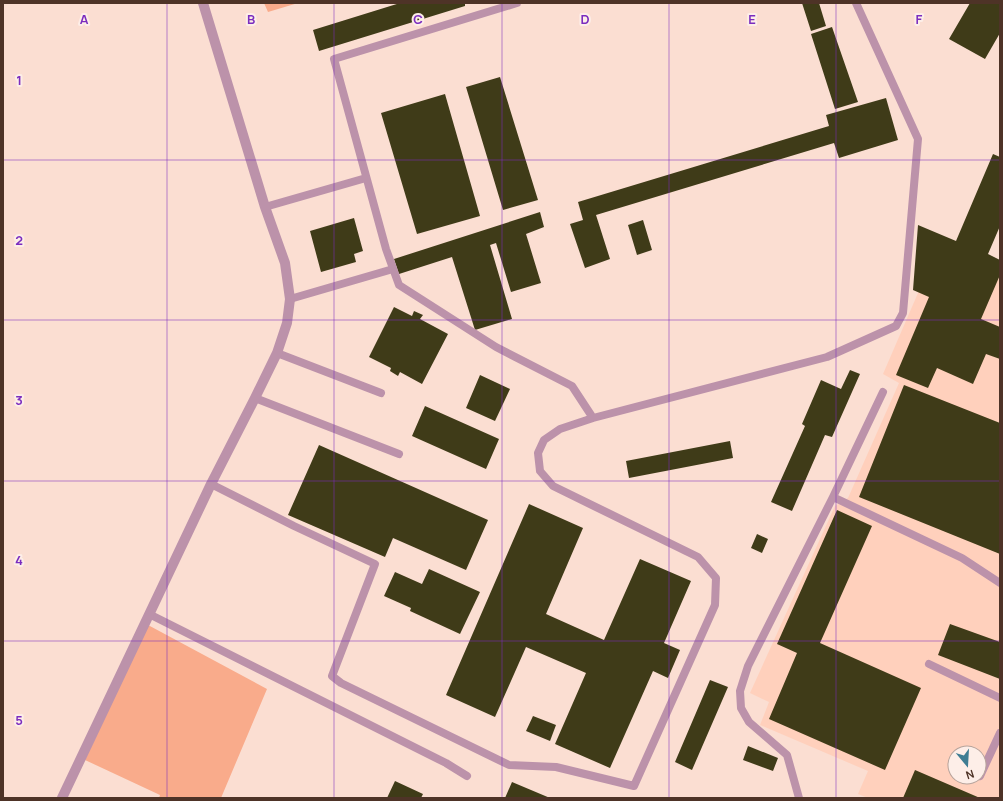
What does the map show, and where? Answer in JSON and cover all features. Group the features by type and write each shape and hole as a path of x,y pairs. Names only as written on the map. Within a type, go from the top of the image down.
{"street":[{"path":"62,798 211,484 277,353 287,323 290,299 286,263 265,208 203,3"}],"lane":[{"path":"517,3 334,59 366,178 399,285 496,347 572,386 593,418"},
{"path":"211,484 294,526 375,564 332,676 342,683 441,733 509,765 556,767 634,786 715,605 716,578 698,557 553,486 540,471 538,453 544,440 560,429 593,418 827,357 896,326 903,313 918,139 856,3"},
{"path":"265,208 366,178"},
{"path":"290,299 393,269"},
{"path":"277,353 381,393"},
{"path":"799,798 787,755 749,722 741,708 740,691 748,666 833,497 883,392"},
{"path":"255,398 399,454"},
{"path":"833,497 962,558 1000,583"},
{"path":"149,614 446,763 467,776"},
{"path":"929,664 1000,698"},
{"path":"987,761 1000,733"}],"shaded area":[{"path":"264,3 298,3 268,12"},
{"path":"937,249 1000,275 1000,798 868,798 858,794 868,771 760,725 769,702 750,693 835,506 848,498 899,383 883,374"},
{"path":"148,625 267,689 221,798 159,798 160,795 85,760"}],"building":[{"path":"400,3 465,3 465,6 319,51 313,30"},
{"path":"802,3 819,3 826,26 811,31"},
{"path":"970,3 1000,3 1000,33 985,59 949,39"},
{"path":"832,27 858,102 835,109 811,34"},
{"path":"500,77 538,200 503,210 466,87"},
{"path":"445,94 480,216 417,234 381,113"},
{"path":"886,98 898,140 839,158 834,143 596,215 610,259 585,268 570,224 583,220 578,202 829,126 826,115"},
{"path":"993,154 1000,157 1000,226 988,254 1000,260 1000,275 981,319 1000,327 1000,359 986,354 973,384 937,368 928,388 896,375 929,297 913,290 918,225 956,241"},
{"path":"540,212 544,227 526,234 541,283 511,292 496,243 490,245 512,319 475,330 452,257 399,274 394,259"},
{"path":"354,218 363,251 354,254 356,262 321,272 310,231"},
{"path":"643,220 652,250 637,255 628,225"},
{"path":"394,307 412,316 414,311 423,315 420,319 448,334 422,384 400,372 398,376 390,371 391,368 369,357"},
{"path":"850,370 860,374 832,437 825,435 792,511 771,502 805,426 802,424 821,380 841,389"},
{"path":"480,375 510,389 495,421 466,408"},
{"path":"904,385 1000,423 1000,554 859,497"},
{"path":"425,406 499,439 486,469 412,436"},
{"path":"730,441 733,458 629,478 626,461"},
{"path":"319,445 488,520 466,570 393,538 385,557 288,515"},
{"path":"529,504 583,528 546,614 604,640 640,559 691,581 664,643 680,650 668,678 653,671 610,768 555,744 586,673 526,647 495,717 446,695"},
{"path":"837,510 872,526 820,643 921,688 885,770 769,719 797,653 777,644"},
{"path":"757,534 768,539 762,553 751,548"},
{"path":"429,569 480,592 460,634 410,611 411,608 384,596 395,572 422,584"},
{"path":"950,624 1000,642 1000,679 938,655"},
{"path":"710,680 728,687 692,770 675,762"},
{"path":"533,716 556,725 550,741 526,731"},
{"path":"748,746 778,758 773,771 743,760"},
{"path":"915,770 980,798 903,798"},
{"path":"395,781 423,794 421,798 387,798"},
{"path":"512,782 550,798 505,798"}]}
